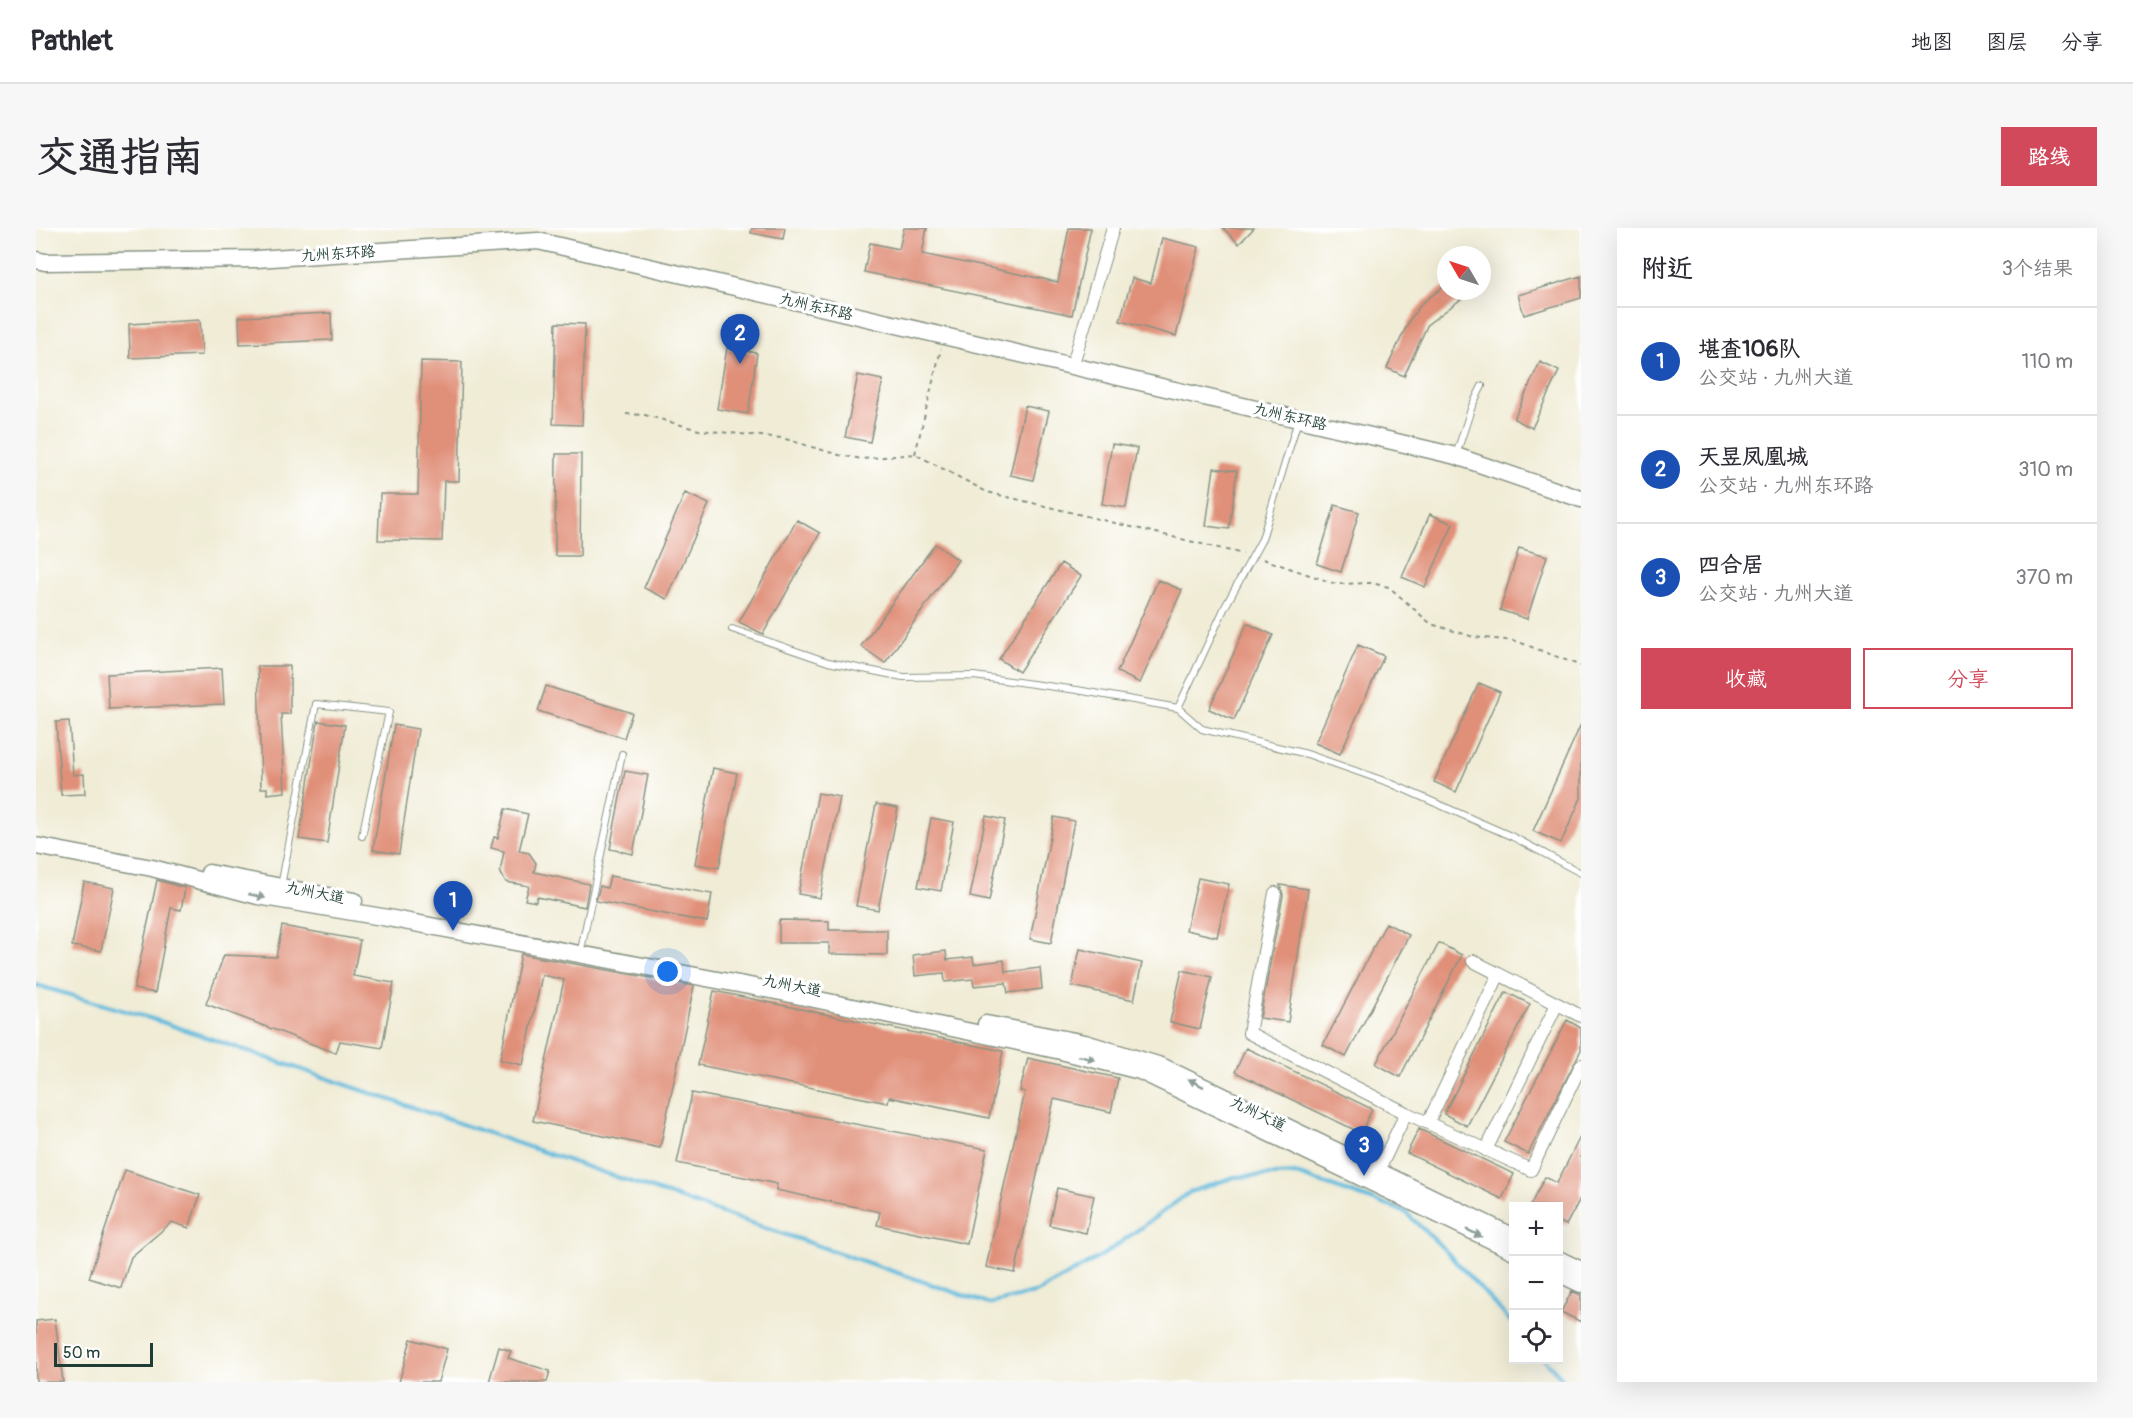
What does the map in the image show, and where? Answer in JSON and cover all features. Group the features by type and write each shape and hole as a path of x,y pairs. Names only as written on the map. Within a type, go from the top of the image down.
{"main road":[{"name":"九州东环路","path":"36,260 57,262 256,259 538,241 1456,456 1581,498"},
{"name":"九州大道","path":"36,837 281,887 1085,1043 1138,1057 1161,1066 1509,1235"},
{"path":"36,846 152,867 258,896 388,918 781,992 1140,1071 1509,1249"},
{"path":"1563,1261 1581,1270"},
{"path":"1563,1275 1581,1284"}],"street":[{"path":"1072,367 1113,228"},
{"path":"1275,893 1249,1033 1428,1124 1531,1170 1581,1065"},
{"path":"1473,961 1581,1016"},
{"path":"1428,1124 1499,974"},
{"path":"1486,1150 1557,1004"},
{"path":"1378,1172 1406,1113"}],"lane":[{"path":"1456,456 1472,406 1482,386"},
{"path":"1178,708 1225,607 1262,539 1298,419"},
{"path":"732,629 828,662 903,677 974,676 1077,690 1178,708 1202,729 1307,754 1390,783 1513,837 1581,873"},
{"path":"281,887 316,704 389,712 362,836"},
{"path":"582,945 622,754"}],"path":[{"path":"915,454 944,337"},
{"path":"626,414 645,415 699,430 782,438 838,455 862,459 915,454 987,492 1253,556 1336,584 1371,583 1389,587 1431,624 1474,637 1516,640 1581,666"}],"building":[{"path":"752,228 785,228 783,239 751,233"},
{"path":"904,228 927,228 922,254 1058,282 1069,228 1091,228 1072,315 864,272 870,243 899,249"},
{"path":"1223,228 1254,228 1239,244"},
{"path":"1162,238 1199,247 1176,336 1120,321 1132,278 1151,283"},
{"path":"1581,276 1581,298 1524,315 1518,295"},
{"path":"1437,292 1437,300 1460,300 1428,324 1404,376 1387,368 1409,321 1422,303"},
{"path":"331,313 332,340 240,344 239,317"},
{"path":"200,320 202,355 130,358 129,324"},
{"path":"556,323 585,324 582,425 553,424"},
{"path":"727,348 757,353 748,414 717,409"},
{"path":"421,361 462,362 459,481 444,481 442,541 378,540 380,494 418,494"},
{"path":"1540,362 1559,371 1532,428 1514,419"},
{"path":"858,375 883,380 870,442 845,437"},
{"path":"1025,406 1049,411 1033,480 1010,475"},
{"path":"1112,444 1137,448 1126,508 1102,504"},
{"path":"556,454 581,454 580,556 555,556"},
{"path":"1214,468 1237,471 1229,529 1206,526"},
{"path":"685,493 709,504 667,599 644,588"},
{"path":"1335,505 1359,512 1341,572 1317,564"},
{"path":"1430,514 1453,524 1425,587 1402,577"},
{"path":"797,520 820,533 763,634 739,622"},
{"path":"935,544 958,560 885,663 861,646"},
{"path":"1519,548 1547,556 1527,619 1500,610"},
{"path":"1061,563 1081,576 1019,672 999,659"},
{"path":"1158,580 1182,590 1140,683 1117,672"},
{"path":"1247,623 1273,635 1234,720 1209,709"},
{"path":"1358,645 1384,656 1340,754 1315,743"},
{"path":"258,666 290,666 290,714 281,714 285,792 267,794 267,788 261,788"},
{"path":"222,668 224,704 109,709 107,674"},
{"path":"1479,683 1500,692 1456,792 1434,782"},
{"path":"546,686 632,713 624,738 538,711"},
{"path":"69,721 73,775 84,774 85,794 61,795 56,722"},
{"path":"318,721 345,725 327,843 299,839"},
{"path":"1581,724 1581,798 1561,843 1533,831"},
{"path":"394,725 418,729 399,854 373,850"},
{"path":"713,768 737,773 719,868 695,864"},
{"path":"625,771 648,775 633,854 610,849"},
{"path":"818,793 840,797 820,898 798,894"},
{"path":"876,804 898,808 878,910 856,906"},
{"path":"505,809 528,814 519,851 529,853 536,863 534,872 589,884 585,907 537,897 536,902 525,900 529,886 506,882 500,872 504,851 491,848 494,837 498,838"},
{"path":"986,816 1005,820 989,901 970,897"},
{"path":"1054,817 1074,821 1051,943 1030,939"},
{"path":"931,818 954,822 941,891 918,887"},
{"path":"610,876 712,894 707,922 596,901 600,886 607,888"},
{"path":"1198,878 1229,884 1217,937 1186,930"},
{"path":"157,880 185,888 181,910 171,908 155,993 134,989"},
{"path":"84,882 114,888 101,951 72,946"},
{"path":"1280,885 1308,889 1288,1022 1260,1018 1283,895"},
{"path":"779,920 829,921 829,930 887,930 887,955 829,954 829,943 779,943"},
{"path":"1386,923 1409,935 1346,1057 1323,1045"},
{"path":"282,926 360,940 353,976 394,983 382,1048 340,1041 336,1053 206,1004 224,955 276,957"},
{"path":"1439,943 1462,955 1400,1077 1376,1064"},
{"path":"1080,949 1142,963 1134,1000 1072,986"},
{"path":"946,951 947,960 973,957 974,964 1004,960 1005,972 1040,968 1042,989 1008,993 1006,983 974,986 973,979 945,982 944,973 915,976 913,955"},
{"path":"521,954 694,986 660,1148 533,1121 564,980 542,975 523,1065 500,1060"},
{"path":"1182,970 1212,977 1200,1029 1170,1022"},
{"path":"714,991 1003,1051 989,1118 889,1097 888,1103 698,1065"},
{"path":"1506,992 1530,1004 1467,1126 1444,1114"},
{"path":"1567,1020 1581,1028 1581,1050 1528,1154 1504,1142"},
{"path":"1246,1048 1372,1109 1361,1133 1235,1072"},
{"path":"1028,1058 1118,1078 1111,1112 1054,1099 1015,1273 986,1267 1025,1092 1020,1091"},
{"path":"692,1093 987,1149 967,1244 877,1225 880,1212 776,1190 777,1184 677,1163"},
{"path":"1419,1129 1514,1174 1502,1199 1407,1153"},
{"path":"1581,1135 1581,1197 1566,1225 1563,1224 1563,1202 1532,1202 1545,1177 1557,1183"},
{"path":"125,1170 200,1195 189,1228 172,1222 131,1257 121,1288 89,1278"},
{"path":"1057,1188 1094,1196 1086,1233 1049,1225"},
{"path":"1572,1291 1581,1295 1581,1322 1563,1313 1563,1308"},
{"path":"55,1319 63,1382 36,1382 36,1321"},
{"path":"411,1339 447,1349 438,1382 399,1382"},
{"path":"499,1347 511,1351 508,1358 550,1371 547,1382 489,1382"}],"waterway":[{"path":"36,985 156,1020 989,1304 1038,1292 1106,1253 1190,1192 1234,1177 1296,1174 1404,1211 1443,1248 1509,1320"},
{"path":"1549,1364 1566,1382"}],"place":[{"name":"天昱凤凰城","path":"740,364"},
{"name":"堪查106队","path":"453,931"},
{"name":"四合居","path":"1364,1176"}]}
